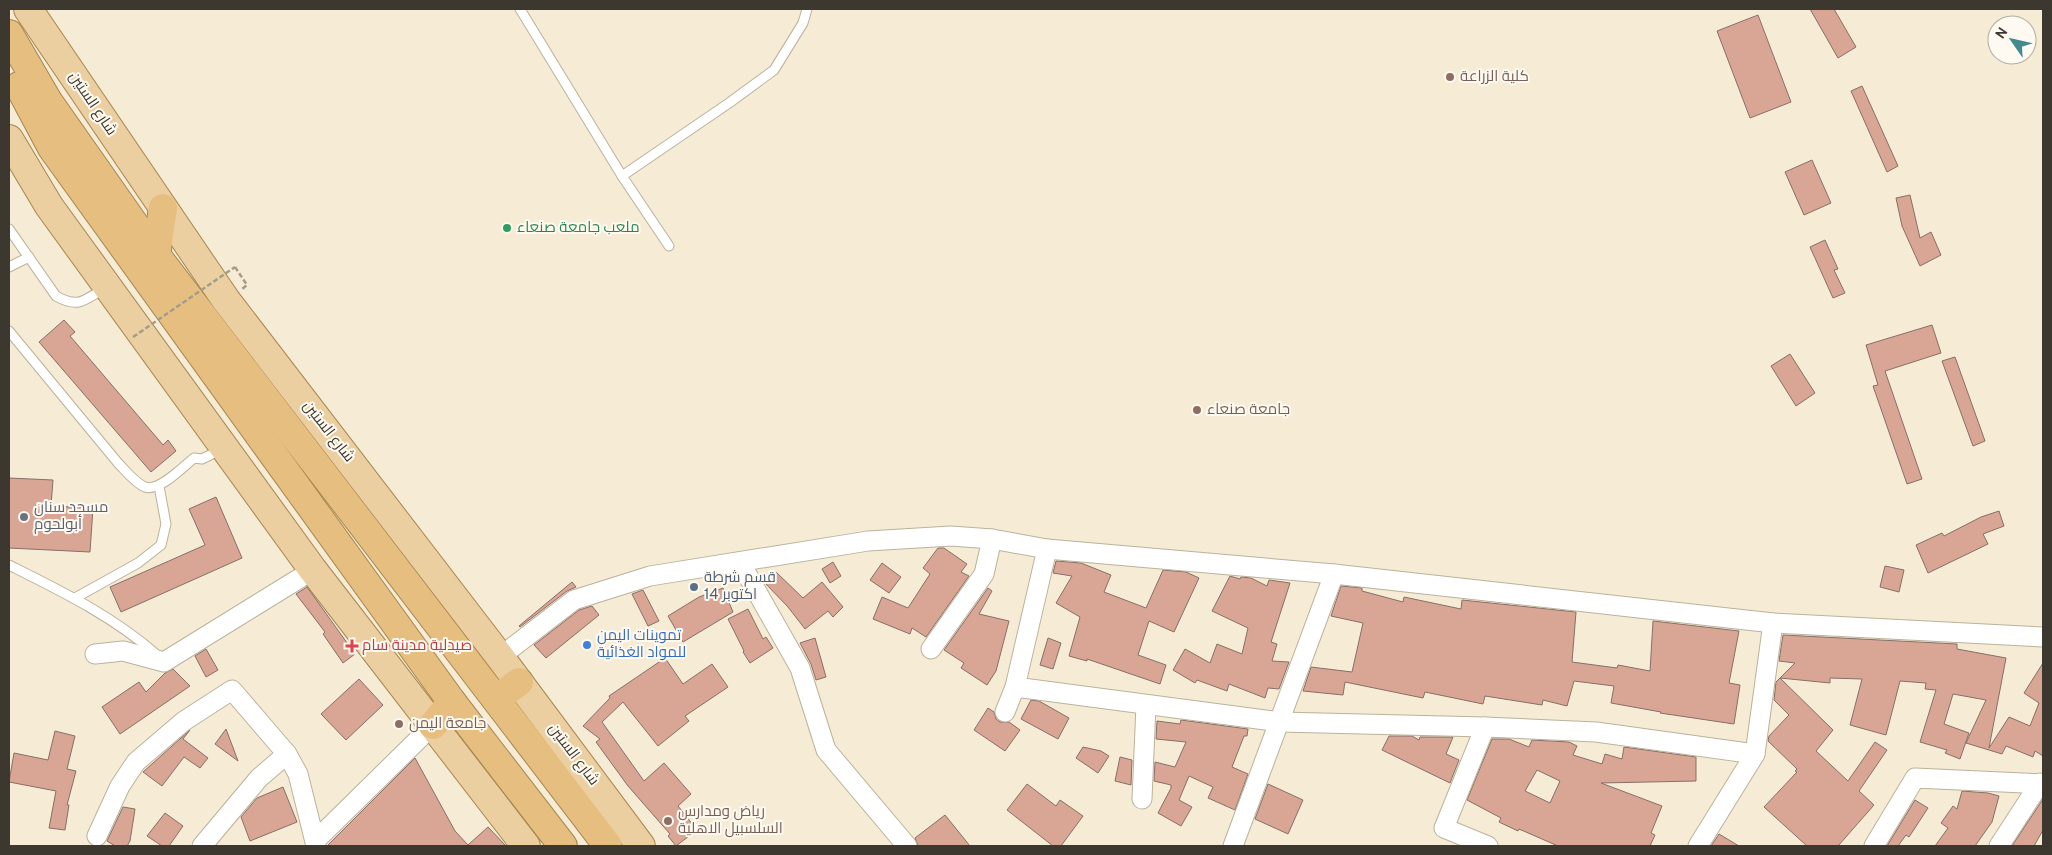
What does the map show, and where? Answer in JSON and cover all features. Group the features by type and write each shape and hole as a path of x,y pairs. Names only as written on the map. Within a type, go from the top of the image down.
{"highway":[{"name":"شارع الستين","path":"9,34 48,101 156,254 608,846"},
{"path":"9,68 52,148 452,702 563,846"},
{"path":"156,254 163,208"},
{"path":"496,699 519,682"},
{"path":"433,725 452,702"}],"main road":[{"name":"شارع الستين","path":"33,12 226,300 500,657 642,846"},
{"path":"9,139 49,206 313,570 526,846"}],"street":[{"path":"500,657 574,600 650,576 868,540 951,536 992,539 1046,549 1334,574 1773,623 2043,637"},
{"path":"931,649 984,574 992,539"},
{"path":"1005,712 1015,687 1046,549"},
{"path":"740,562 800,668 826,750 907,846"},
{"path":"95,654 124,651 164,662 313,570"},
{"path":"1233,846 1334,574"},
{"path":"1698,846 1755,754 1773,623"},
{"path":"1015,687 1280,722 1596,732 1755,754"},
{"path":"97,836 120,786 136,762 184,721 232,690 287,754 298,774 316,844"},
{"path":"1142,799 1146,705"},
{"path":"316,844 433,725"},
{"path":"1485,727 1444,828 1488,846"},
{"path":"202,846 259,778 287,754"},
{"path":"1874,846 1915,778 2042,783"},
{"path":"1999,846 2042,783"}],"lane":[{"path":"520,9 622,176 669,246"},
{"path":"622,176 774,70 802,23 807,9"},
{"path":"9,229 56,296 66,302 76,304 108,287"},
{"path":"9,267 29,257"},
{"path":"9,331 118,463 146,487 159,486 194,458 202,459 224,448"},
{"path":"75,598 138,563 161,545 166,524 159,486"},
{"path":"9,565 75,598 135,636 164,662"}],"path":[{"path":"133,337 235,267 247,285"}],"building":[{"path":"1810,9 1834,9 1856,47 1838,58"},
{"path":"1758,15 1791,102 1750,118 1717,31"},
{"path":"1862,86 1898,166 1887,172 1851,91"},
{"path":"1812,160 1831,203 1804,215 1785,172"},
{"path":"1910,195 1920,238 1931,232 1941,255 1920,266 1902,226 1896,198"},
{"path":"1825,240 1838,269 1834,270 1845,293 1833,298 1810,247"},
{"path":"64,320 75,332 70,336 163,445 168,440 176,451 151,472 39,342"},
{"path":"1932,325 1941,353 1885,371 1922,479 1907,484 1873,386 1878,385 1866,345"},
{"path":"1790,354 1815,393 1796,406 1771,366"},
{"path":"1955,357 1985,441 1973,446 1942,361"},
{"path":"9,478 53,480 51,506 93,508 90,552 9,548"},
{"path":"216,497 242,558 121,612 110,587 205,545 189,509"},
{"path":"1999,511 2004,526 1983,534 1988,544 1928,573 1916,545 1942,533 1944,536 1981,517"},
{"path":"938,548 944,548 967,564 961,572 969,576 926,637 912,628 910,634 873,619 882,597 908,608 930,574 923,568"},
{"path":"1056,561 1081,563 1111,575 1104,592 1146,608 1163,570 1186,572 1199,578 1174,632 1149,621 1138,655 1166,665 1160,684 1087,659 1087,661 1069,656 1080,617 1056,603 1072,576 1053,573"},
{"path":"833,562 841,576 830,583 822,569"},
{"path":"882,563 901,577 889,593 870,580"},
{"path":"1885,566 1904,570 1899,592 1880,587"},
{"path":"776,572 803,598 822,582 843,607 833,617 828,611 805,629 788,607 765,583"},
{"path":"1230,576 1240,579 1241,577 1251,578 1267,586 1269,580 1290,583 1271,642 1277,644 1272,661 1289,662 1279,689 1268,688 1265,698 1229,684 1227,691 1197,680 1195,683 1173,670 1185,649 1210,663 1217,644 1242,654 1248,628 1212,611"},
{"path":"572,582 576,587 567,591 519,626"},
{"path":"1341,586 1362,588 1362,591 1403,602 1404,597 1461,609 1462,600 1576,612 1572,662 1617,668 1618,665 1650,671 1653,621 1739,631 1729,683 1740,685 1734,724 1660,713 1611,703 1614,686 1574,681 1567,706 1543,700 1542,705 1485,696 1483,704 1425,692 1423,698 1345,682 1343,695 1303,691 1311,667 1352,672 1363,623 1331,616"},
{"path":"307,587 355,654 343,663 323,634 325,632 296,594"},
{"path":"723,588 733,612 683,642 668,616 699,597"},
{"path":"988,588 992,591 979,614 1009,621 996,671 987,685 961,668 964,663 944,650"},
{"path":"643,590 659,621 648,626 632,594"},
{"path":"592,606 599,615 546,658 534,645 579,610"},
{"path":"748,609 763,639 766,637 773,648 750,663 728,619"},
{"path":"1783,635 1957,644 1957,649 2006,658 1989,748 2009,717 2030,726 2039,703 2024,693 2043,663 2043,756 2035,751 2033,757 2006,746 2002,754 1966,743 1986,700 1953,694 1944,724 1969,733 1960,759 1945,753 1947,750 1920,742 1936,690 1925,689 1926,683 1900,681 1886,735 1850,725 1862,679 1830,678 1830,683 1780,678 1795,663 1779,661"},
{"path":"815,638 826,677 816,680 811,664 800,643"},
{"path":"1048,638 1061,643 1053,669 1040,665"},
{"path":"206,649 218,670 206,677 195,656"},
{"path":"665,658 683,684 712,664 728,687 685,716 689,721 658,746 623,702 602,722 644,781 664,763 691,794 678,806 697,830 676,846 668,836 670,834 628,786 596,742 600,739 583,726 610,698 609,696"},
{"path":"173,669 190,686 120,734 102,707 139,682 146,692 165,673"},
{"path":"1780,678 1833,730 1816,751 1848,781 1875,742 1887,750 1859,791 1874,805 1838,846 1807,846 1764,807 1797,772 1795,771 1797,769 1768,741 1769,736 1789,715 1774,700 1776,682"},
{"path":"359,679 383,705 346,740 321,714"},
{"path":"1031,700 1039,701 1069,718 1058,739 1021,719"},
{"path":"988,708 994,712 996,719 1000,722 1009,722 1020,730 1005,751 974,730"},
{"path":"1181,720 1248,729 1247,736 1244,736 1232,767 1248,774 1235,810 1208,798 1213,787 1189,776 1179,800 1192,807 1181,826 1158,813 1171,785 1154,781 1155,762 1175,767 1186,742 1156,739 1157,721 1180,724"},
{"path":"226,729 238,761 215,744"},
{"path":"190,730 183,739 208,758 200,768 184,757 162,786 143,772"},
{"path":"55,731 75,736 67,769 76,771 67,805 69,805 65,830 49,828 56,791 9,782 14,753 48,760"},
{"path":"1389,736 1412,736 1419,740 1420,737 1453,737 1446,754 1459,760 1450,783 1382,750"},
{"path":"1492,739 1509,739 1529,747 1532,740 1569,742 1577,746 1573,755 1602,764 1605,754 1622,759 1624,747 1696,757 1696,781 1601,783 1662,806 1651,833 1655,835 1650,846 1558,846 1499,822 1501,818 1467,800","holes":["1537,770 1560,781 1550,803 1525,791"]},
{"path":"1083,747 1101,751 1109,756 1098,773 1076,758"},
{"path":"1120,757 1132,760 1131,785 1115,781"},
{"path":"415,758 455,831 468,845 488,827 506,846 327,846"},
{"path":"1027,784 1056,806 1060,800 1083,816 1061,846 1053,846 1007,810"},
{"path":"1268,784 1303,800 1288,834 1255,819"},
{"path":"283,787 297,822 250,841 241,817 257,798"},
{"path":"1962,791 1999,796 1992,822 1975,846 1935,846 1948,828 1941,823 1953,806 1957,809"},
{"path":"2043,799 2043,830 2034,846 2012,846"},
{"path":"1915,800 1928,808 1909,837 1906,835 1898,846 1887,846"},
{"path":"123,807 135,809 130,841 127,846 115,846 107,841"},
{"path":"165,813 183,826 169,846 162,846 147,836"},
{"path":"945,815 970,846 918,846 915,838"},
{"path":"1719,834 1739,846 1711,846"}],"place":[{"name":"كلية الزراعة","path":"1450,77"},
{"name":"ملعب جامعة صنعاء","path":"507,228"},
{"name":"جامعة صنعاء","path":"1197,410"},
{"name":"مسجد سنان أبولحوم","path":"24,517"},
{"name":"قسم شرطة 14 اكتوبر","path":"694,587"},
{"name":"تموينات اليمن للمواد الغذائية","path":"587,645"},
{"name":"صيدلية مدينة سام","path":"352,646"},
{"name":"جامعة اليمن","path":"399,724"},
{"name":"رياض ومدارس السلسبيل الاهلية","path":"668,821"}]}
